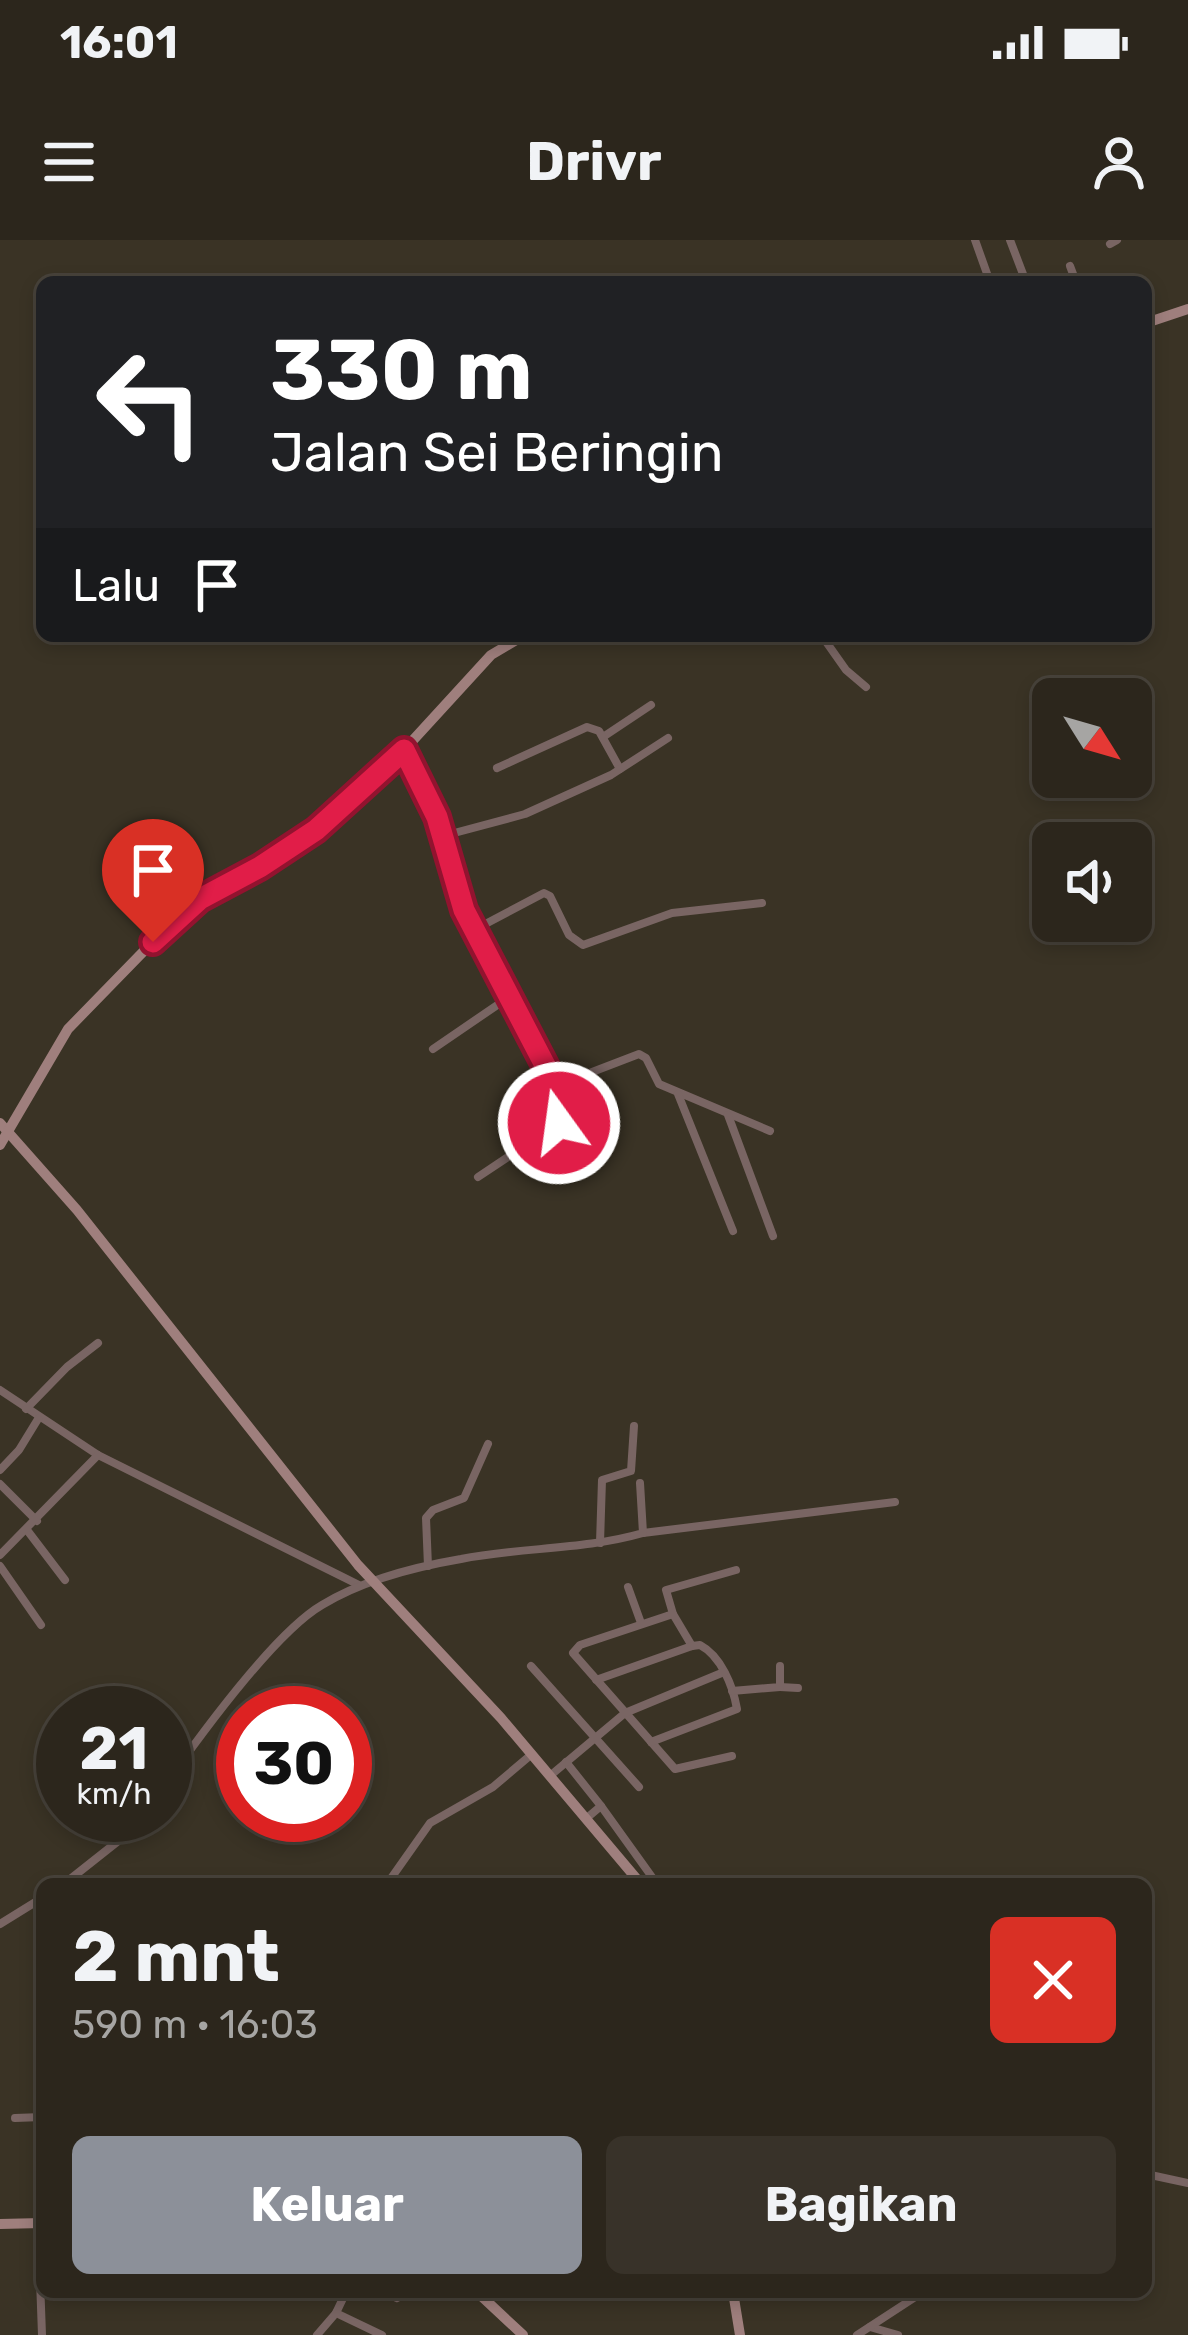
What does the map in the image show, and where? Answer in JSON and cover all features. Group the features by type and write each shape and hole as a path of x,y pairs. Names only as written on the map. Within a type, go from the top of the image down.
{"street":[{"path":"975,240 988,276"},
{"path":"1010,240 1024,276"},
{"path":"1070,266 1074,276"},
{"path":"1152,321 1188,309"},
{"path":"0,1145 4,1127 74,1021 178,916 299,843 404,750 491,655 513,642"},
{"path":"826,642 846,670 866,687"},
{"path":"603,737 651,705"},
{"path":"497,768 594,727 620,769"},
{"path":"443,836 526,814 620,769 668,738"},
{"path":"404,750 432,803 456,891 553,1087 559,1123 580,1170"},
{"path":"474,930 544,892 568,935 584,945 672,913 762,902"},
{"path":"433,1049 509,998"},
{"path":"553,1087 639,1054 646,1058 656,1082 770,1131"},
{"path":"678,1093 733,1232"},
{"path":"728,1113 773,1236"},
{"path":"478,1177 559,1123"},
{"path":"4,1127 76,1210 366,1584 532,1754 636,1878"},
{"path":"26,1409 98,1343"},
{"path":"0,1390 98,1455 366,1584"},
{"path":"0,1470 38,1419"},
{"path":"600,1543 602,1480 631,1471 634,1426"},
{"path":"428,1566 426,1518 433,1510 464,1498 488,1444"},
{"path":"0,1555 98,1455"},
{"path":"640,1483 644,1533"},
{"path":"0,1484 37,1521"},
{"path":"192,1749 290,1630 321,1605 366,1584 463,1558 895,1502"},
{"path":"27,1530 65,1580"},
{"path":"0,1566 40,1625"},
{"path":"692,1646 673,1614 669,1587 736,1570"},
{"path":"628,1587 641,1623"},
{"path":"673,1614 574,1649 576,1658 678,1770 732,1756"},
{"path":"596,1680 692,1646 706,1646 724,1672 735,1711 651,1742"},
{"path":"530,1666 639,1787"},
{"path":"780,1666 780,1687"},
{"path":"551,1775 625,1713 724,1672"},
{"path":"732,1690 798,1688"},
{"path":"390,1878 430,1823 493,1787 532,1754"},
{"path":"566,1762 653,1878"},
{"path":"588,1816 601,1806"},
{"path":"72,1878 117,1842"},
{"path":"0,1924 36,1902"},
{"path":"15,2118 36,2117"},
{"path":"1152,2175 1188,2183"},
{"path":"0,2224 36,2223"},
{"path":"41,2298 42,2335"},
{"path":"317,2335 343,2298"},
{"path":"483,2298 523,2335"},
{"path":"734,2298 740,2335"},
{"path":"857,2335 914,2298"},
{"path":"336,2313 382,2335"},
{"path":"870,2327 898,2335"}],"route":[{"path":"153,942 200,899 316,830 404,750 437,817 464,910 547,1069 559,1123"}]}
